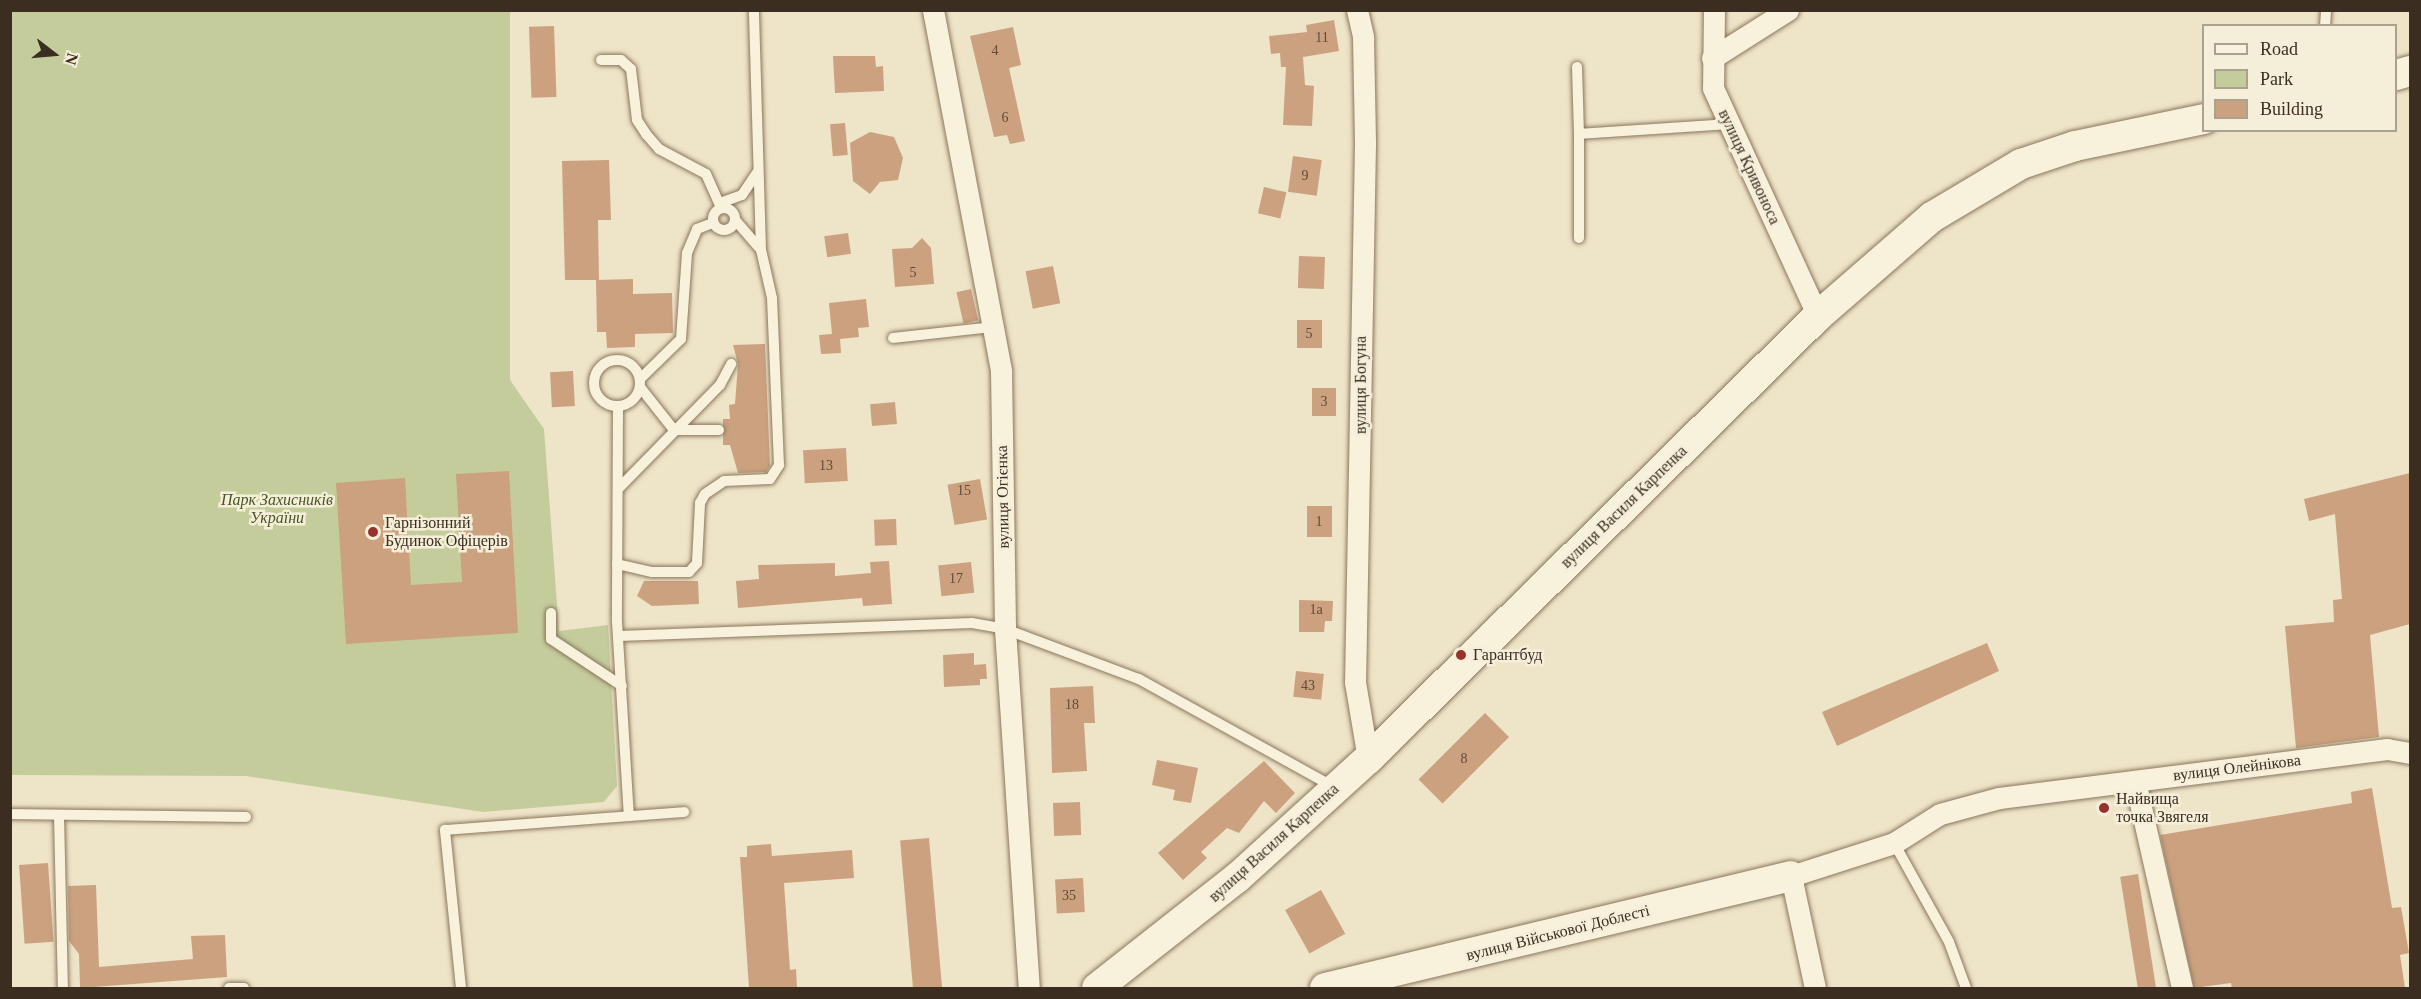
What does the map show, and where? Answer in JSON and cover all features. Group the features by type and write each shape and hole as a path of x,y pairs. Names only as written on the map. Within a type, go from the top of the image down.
{"street":[{"name":"вулиця Огієнка","path":"933,10 1001,370 1005,629 1029,988"},
{"name":"вулиця Богуна","path":"1357,10 1363,37 1365,144 1354,682 1368,759"},
{"name":"вулиця Кривоноса","path":"1714,10 1713,88 1818,316"},
{"path":"1712,58 1788,10"},
{"name":"вулиця Василя Карпенка","path":"1097,988 1237,878 1368,759 1818,316 1932,217 2021,164 2075,146 2202,119"},
{"name":"вулиця Олейнікова","path":"1791,876 1894,843 1940,814 1999,798 2387,749 2410,753"},
{"path":"2135,781 2182,988"},
{"path":"1791,876 1815,988"},
{"name":"вулиця Військової Доблесті","path":"1325,988 1791,876"}],"lane":[{"path":"617,564 652,572 689,572 698,563 700,503 705,494 724,481 775,476 779,465 772,297 761,250 754,10"},
{"path":"601,60 621,60 631,69 637,120 646,134 659,149 706,174 720,206 732,211 736,221 761,250"},
{"path":"1577,67 1579,238"},
{"path":"1579,134 1729,124"},
{"path":"618,407 633,401 640,383 681,339 687,253 697,230 713,223 720,206 742,195 758,170"},
{"path":"713,223 725,231 736,221"},
{"path":"893,338 993,327"},
{"path":"618,407 598,395 597,372 617,360 632,365 640,383 674,430"},
{"path":"618,489 720,385 731,364"},
{"path":"618,407 617,564 629,816"},
{"path":"674,430 719,430"},
{"path":"551,613 551,639 622,686"},
{"path":"619,636 972,623 1005,629 1140,679 1336,788"},
{"path":"461,988 445,830 684,813"},
{"path":"10,814 246,817"},
{"path":"59,816 63,988"},
{"path":"1894,843 1949,942 1966,988"},
{"path":"229,988 244,987"}],"green space":[{"name":"Парк Захисників України","path":"11,11 510,11 510,380 544,429 559,631 608,625 617,786 604,802 483,812 246,776 11,775"}],"building":[{"path":"1334,20 1339,51 1303,57 1305,85 1314,86 1312,126 1283,125 1286,67 1281,67 1280,53 1271,54 1269,36 1307,32 1306,25"},
{"path":"554,26 556,97 531,98 529,27"},
{"path":"1013,27 1021,65 1009,68 1025,141 1010,144 1007,135 994,137 970,36"},
{"path":"833,56 875,56 876,67 883,66 884,91 835,93"},
{"path":"845,123 848,155 833,156 830,124"},
{"path":"870,132 894,137 903,158 898,180 880,182 870,194 853,181 850,143"},
{"path":"1293,156 1322,160 1317,196 1288,192"},
{"path":"609,160 611,220 598,220 599,280 565,280 562,161"},
{"path":"1264,187 1286,192 1280,218 1258,213"},
{"path":"848,233 851,254 827,257 824,236"},
{"path":"922,238 931,248 934,284 895,287 892,249 912,248"},
{"path":"1299,256 1325,257 1324,289 1298,288"},
{"path":"1053,266 1060,303 1033,309 1026,271"},
{"path":"633,279 633,294 672,293 673,333 635,334 635,347 607,348 606,332 597,332 596,280"},
{"path":"971,289 978,320 964,324 956,292"},
{"path":"866,299 869,327 858,328 859,337 840,339 841,353 821,354 819,335 832,334 829,303"},
{"path":"1297,320 1322,320 1322,348 1297,348"},
{"path":"765,344 770,466 766,472 738,473 730,445 723,445 723,419 730,419 729,405 735,404 738,364 733,345"},
{"path":"573,371 575,406 552,407 550,372"},
{"path":"1312,388 1336,388 1336,416 1312,416"},
{"path":"895,402 897,424 872,426 870,404"},
{"path":"846,448 848,481 805,483 803,450"},
{"name":"Гарнізонний Будинок Офіцерів","path":"509,471 518,633 346,644 336,483 405,478 411,585 462,582 456,474"},
{"path":"2410,473 2410,624 2370,635 2379,737 2296,748 2285,626 2334,622 2333,600 2342,599 2335,514 2309,521 2304,499"},
{"path":"980,479 987,519 955,525 948,485"},
{"path":"1307,506 1332,506 1332,537 1307,537"},
{"path":"896,519 897,545 875,546 874,520"},
{"path":"889,561 892,604 863,606 862,598 738,608 736,581 759,579 758,565 835,563 835,576 871,573 870,562"},
{"path":"971,562 974,593 941,596 938,565"},
{"path":"644,581 698,581 699,604 652,606 637,596"},
{"path":"1299,600 1333,601 1332,621 1325,621 1324,632 1299,632"},
{"path":"1987,643 1999,671 1837,746 1822,712"},
{"path":"974,653 974,665 986,664 987,679 980,679 980,685 944,687 943,655"},
{"path":"1296,671 1324,674 1321,700 1293,697"},
{"path":"1093,686 1095,723 1084,723 1087,771 1052,773 1050,688"},
{"path":"1485,713 1509,737 1443,804 1419,779"},
{"path":"1157,760 1198,768 1191,803 1173,800 1175,790 1152,785"},
{"path":"1264,761 1295,793 1276,813 1264,801 1239,833 1227,828 1201,852 1207,858 1183,880 1158,853"},
{"path":"2372,788 2392,908 2401,907 2409,953 2400,955 2405,988 2232,988 2231,983 2194,988 2160,835 2352,803 2351,792"},
{"path":"1080,802 1081,835 1054,836 1053,803"},
{"path":"929,838 942,987 913,988 900,841"},
{"path":"771,844 772,856 852,850 854,878 784,883 790,970 796,969 797,988 749,988 740,857 747,857 747,846"},
{"path":"48,863 54,942 25,944 19,865"},
{"path":"2138,874 2156,988 2138,988 2120,877"},
{"path":"1083,878 1085,912 1057,913 1055,879"},
{"path":"96,885 99,967 193,959 191,936 225,935 227,977 80,988 79,954 69,941 68,886"},
{"path":"1321,890 1345,934 1309,954 1285,910"}],"place":[{"name":"Гарнізонний Будинок Офіцерів","path":"373,532"},
{"name":"Гарантбуд","path":"1461,655"},
{"name":"Найвища точка Звягеля","path":"2104,808"}]}
